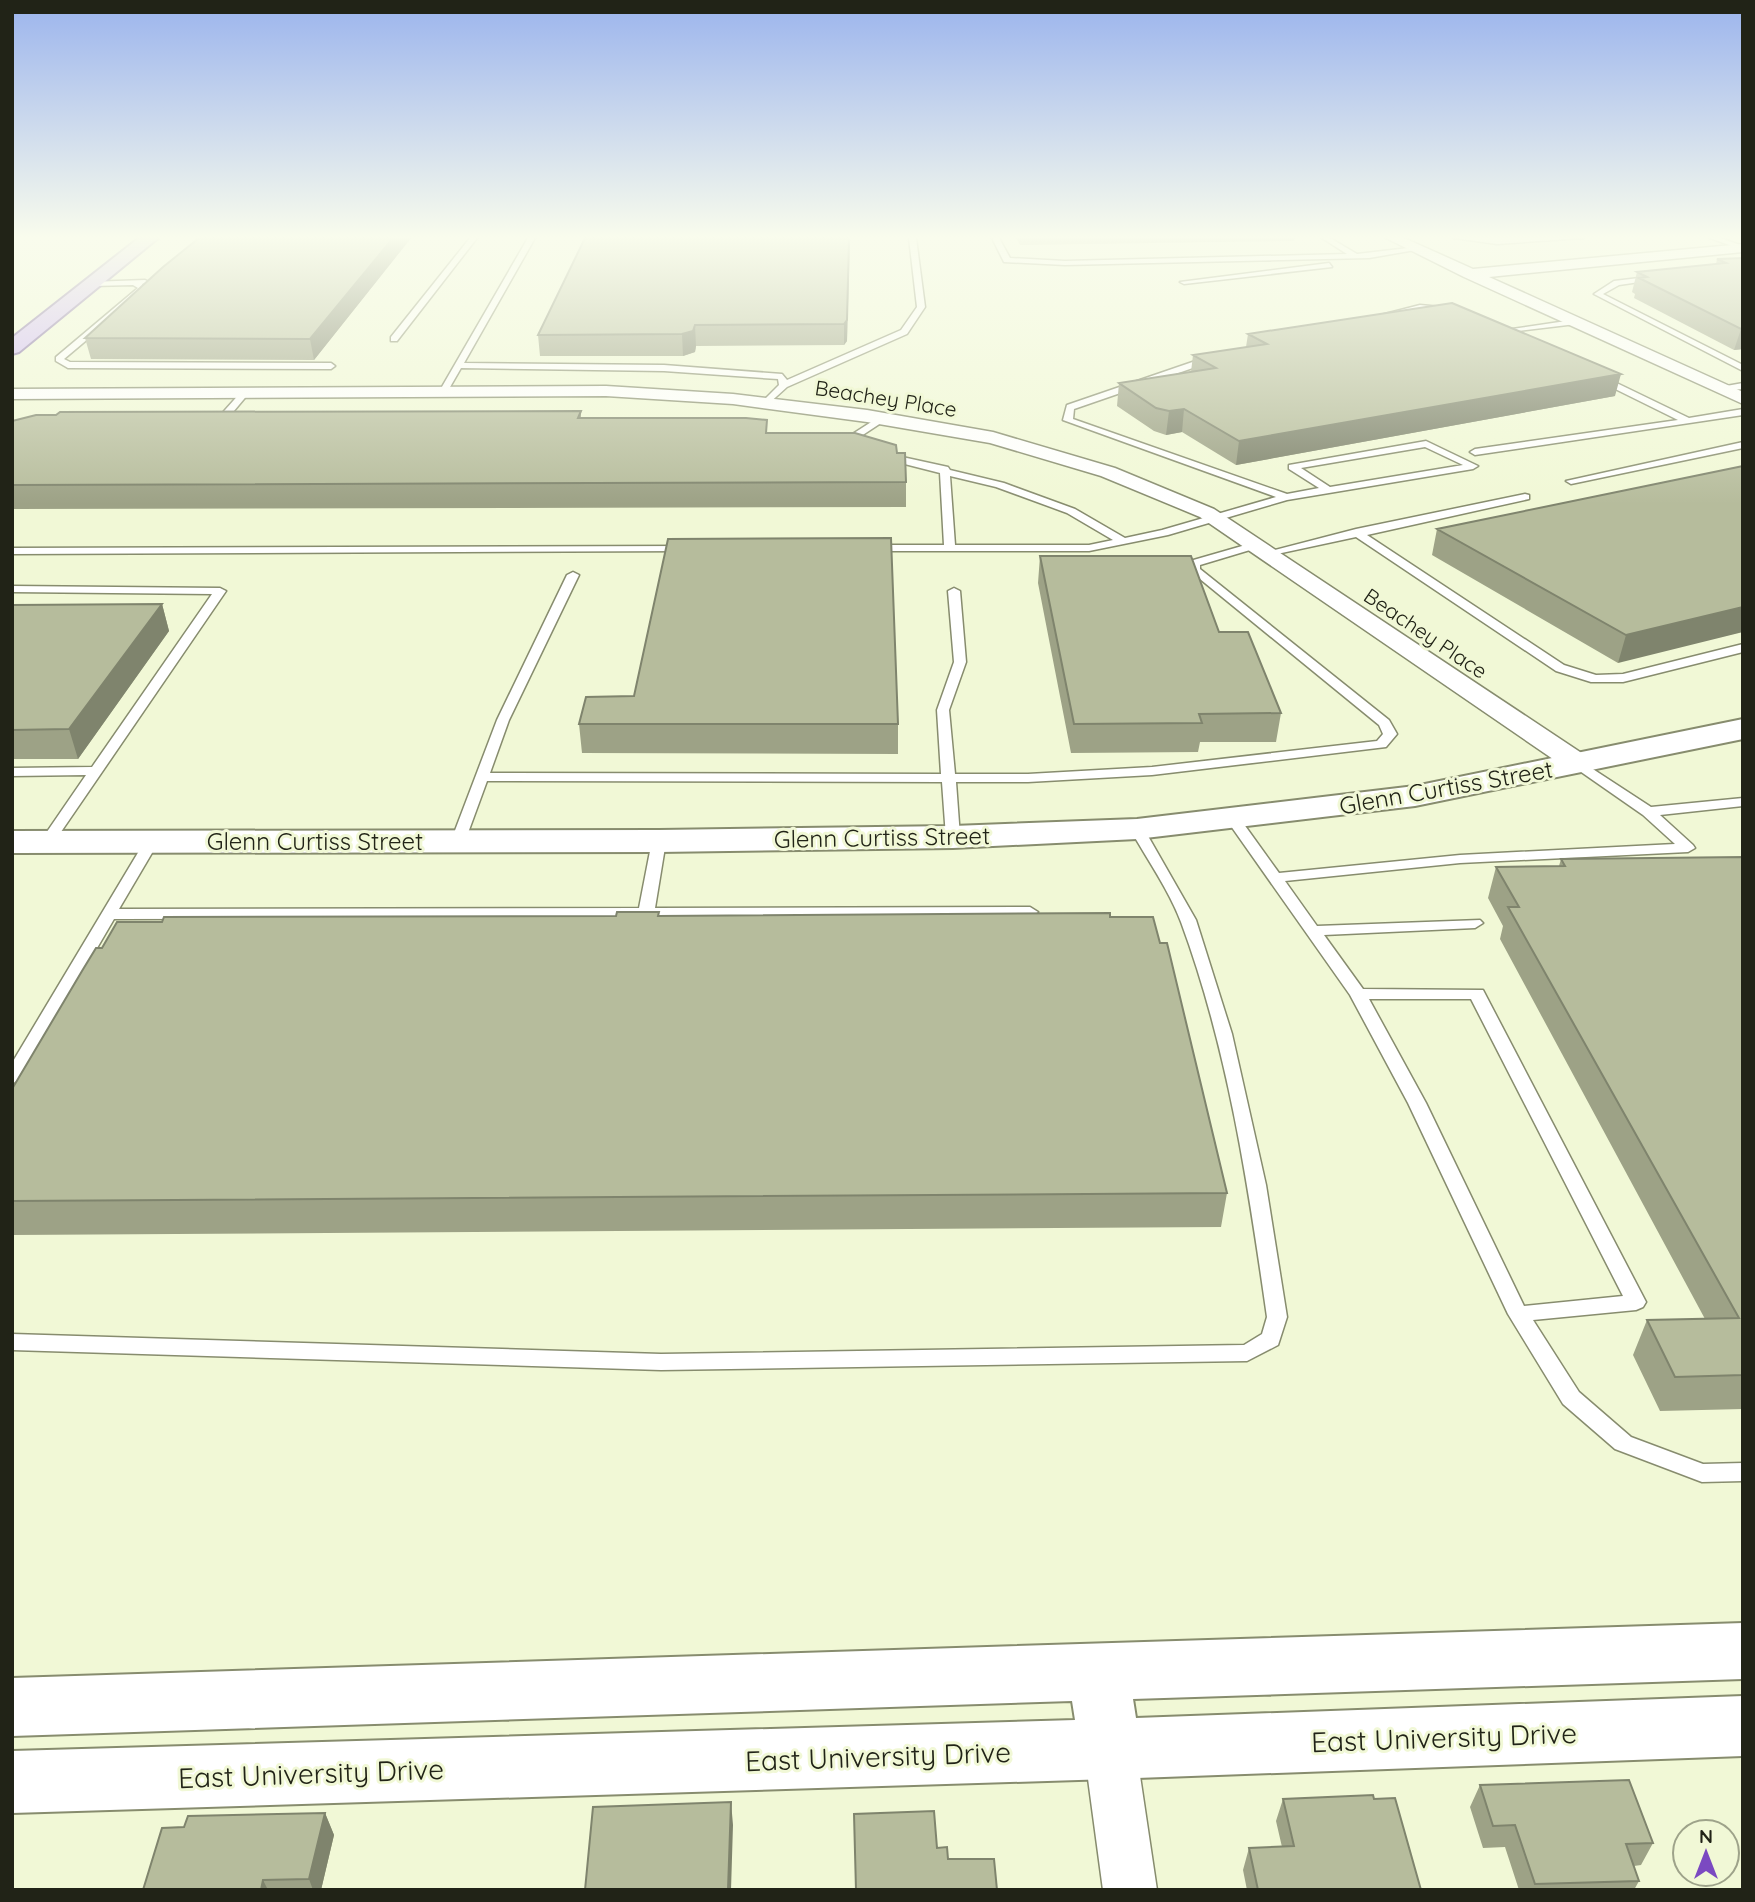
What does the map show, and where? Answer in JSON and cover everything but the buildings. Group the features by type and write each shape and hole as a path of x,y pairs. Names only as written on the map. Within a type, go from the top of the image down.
{"main road":[{"path":"12,348 39,327"}],"street":[{"path":"1584,327 1743,399"},
{"name":"Beachey Place","path":"12,394 606,391 766,404 882,419 993,438 1095,468 1216,519 1579,764"},
{"name":"Glenn Curtiss Street","path":"12,843 659,841 953,837 1137,829 1415,796 1743,729"},
{"path":"12,1707 1743,1651"},
{"path":"1098,1672 1130,1890"},
{"name":"East University Drive","path":"12,1782 1110,1749 1743,1726"}],"lane":[{"path":"97,327 59,359 68,365 164,368 331,366"},
{"path":"394,339 404,327"},
{"path":"443,392 480,327"},
{"path":"766,404 784,385 904,332 908,327"},
{"path":"1494,327 1527,343"},
{"path":"1502,331 1535,327"},
{"path":"1662,327 1743,368"},
{"path":"1219,356 1070,407 1068,420 1286,497"},
{"path":"458,365 724,371 782,377 784,385"},
{"path":"1589,373 1688,421"},
{"path":"1719,388 1743,386"},
{"path":"220,422 245,393"},
{"path":"1475,452 1743,412"},
{"path":"841,446 882,419"},
{"path":"207,422 233,422"},
{"path":"829,444 855,449"},
{"path":"866,548 1089,548 1216,519 1286,497 1330,491 1473,466 1426,444 1292,467 1330,491"},
{"path":"1571,481 1740,447"},
{"path":"868,452 945,469 1071,511 1123,541"},
{"path":"945,469 950,548"},
{"path":"481,777 1028,778 1152,771 1381,744 1390,734 1384,723 1195,570 1194,563 1525,497"},
{"path":"1356,532 1560,668 1571,672 1595,679 1623,678 1743,648"},
{"path":"12,551 698,548"},
{"path":"458,841 502,720 573,575"},
{"path":"12,589 220,591 47,842"},
{"path":"953,837 943,710 960,662 954,592"},
{"path":"1275,878 1460,859 1688,848 1648,812 1579,764"},
{"path":"12,772 94,771"},
{"path":"1648,812 1743,802"},
{"path":"1233,819 1359,994 1418,1103 1518,1314 1571,1398 1623,1443 1702,1474 1743,1472"},
{"path":"12,1342 661,1362 1247,1353 1270,1339 1277,1317 1254,1172 1224,1034 1188,920 1137,829"},
{"path":"12,1078 152,841"},
{"path":"646,914 659,841"},
{"path":"110,914 1030,912"},
{"path":"1313,931 1475,923"},
{"path":"1359,994 1477,994 1636,1302 1518,1314"}]}
